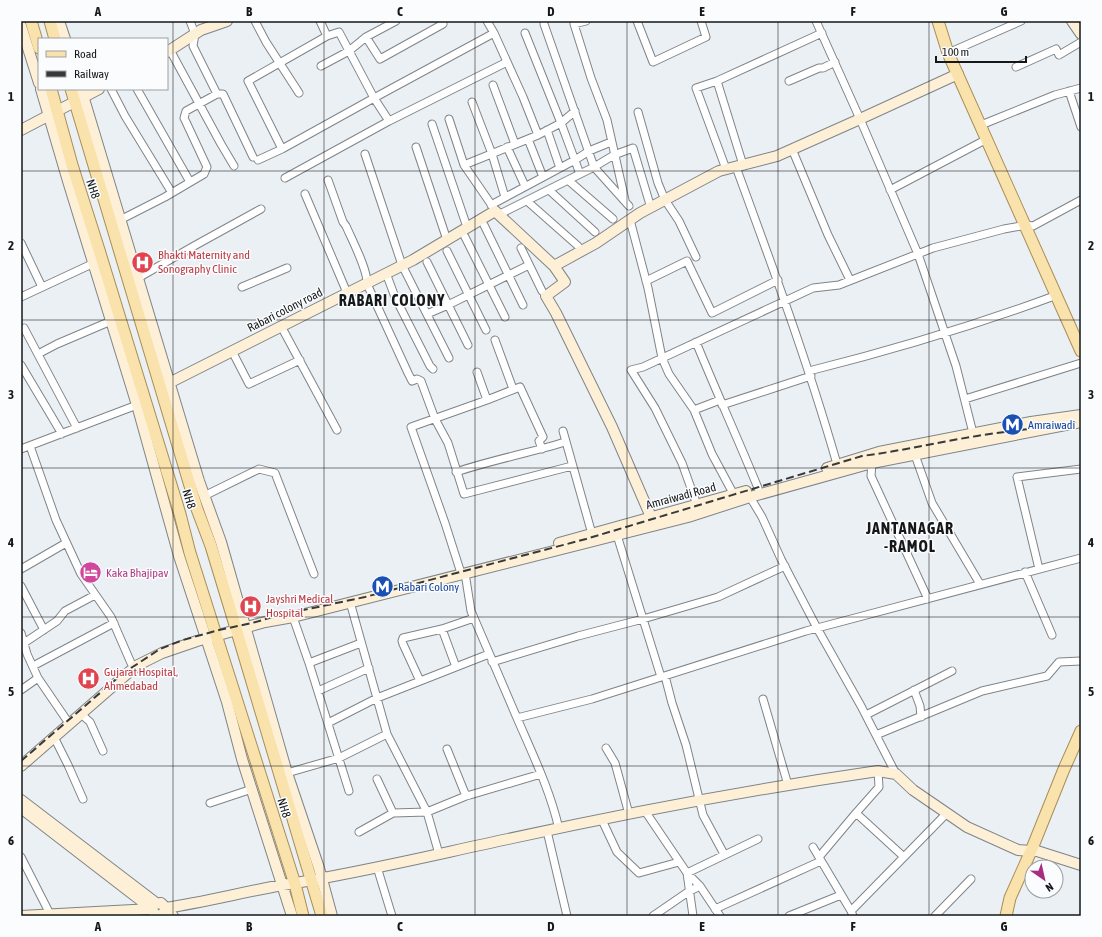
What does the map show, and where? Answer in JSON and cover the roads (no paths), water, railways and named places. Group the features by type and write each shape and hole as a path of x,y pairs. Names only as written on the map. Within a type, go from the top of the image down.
{"main road":[{"path":"31,21 38,45"},
{"path":"50,21 55,38"},
{"path":"938,21 951,52 986,123 1081,351"},
{"path":"944,21 958,74 987,139 1081,335"},
{"name":"NH8","path":"51,90 53,113 109,280 180,514 210,635 295,884 304,916"},
{"name":"NH8","path":"80,96 197,509 239,624 317,880 322,916"},
{"path":"1011,916 1015,900 1064,769 1081,731"},
{"path":"1006,916 1010,898 1034,851 1081,741"}],"street":[{"path":"59,21 65,38"},
{"path":"190,21 195,34 193,46 217,94"},
{"path":"227,21 195,34 169,51 200,103 234,166"},
{"path":"255,21 266,42 299,93"},
{"path":"320,21 327,36"},
{"path":"321,66 349,51 366,37 396,21"},
{"path":"366,37 380,59 443,24 441,21"},
{"path":"487,21 523,97 538,135"},
{"path":"544,24 594,167 627,203 606,120 574,24 586,21"},
{"path":"637,21 653,62 706,37 700,21"},
{"path":"816,21 918,254 956,366 973,433"},
{"path":"951,52 1021,21"},
{"path":"1072,21 1081,34"},
{"path":"21,26 38,80"},
{"path":"282,149 248,81 327,36 339,32 374,98 389,122"},
{"path":"120,220 172,193 204,174 207,166 184,118 186,111 217,94 223,94 256,158 282,149 494,33"},
{"path":"525,33 580,174"},
{"path":"726,169 696,88 716,81 822,33"},
{"path":"1016,67 1056,49 1059,55 1081,42"},
{"path":"285,178 389,122 507,62"},
{"path":"789,81 820,68 824,68 835,62"},
{"path":"554,266 596,243 630,220 719,171 777,156 958,74"},
{"path":"716,81 740,166 810,374 837,464"},
{"path":"493,85 515,144"},
{"path":"986,123 1055,95 1081,88"},
{"path":"42,90 53,113 94,263 137,405 170,519 179,556 210,635 227,702 252,789 292,916"},
{"path":"21,130 53,113 80,96 96,90"},
{"path":"112,90 125,116 172,193"},
{"path":"138,90 190,182"},
{"path":"1069,91 1081,127"},
{"path":"80,96 138,278 204,496 221,542 239,624 287,773 317,880 332,916"},
{"path":"472,102 492,154 505,197"},
{"path":"464,165 538,135 561,123 575,111"},
{"path":"638,112 658,183 696,257"},
{"path":"449,119 464,165 495,210 554,266 565,282 546,296 556,313 612,427 652,517"},
{"path":"432,124 466,232 504,317"},
{"path":"547,130 560,168"},
{"path":"528,139 543,177"},
{"path":"890,190 987,139"},
{"path":"495,210 505,197 589,151 611,142"},
{"path":"416,147 447,240"},
{"path":"507,147 526,186"},
{"path":"495,210 526,201 594,167 614,155 633,148 651,208"},
{"path":"792,149 828,235 850,280"},
{"path":"364,154 402,265 449,358"},
{"path":"328,180 343,222 364,270 367,278 367,284 412,381 417,379 421,381 435,419 448,443 464,494 572,466"},
{"path":"568,180 613,219"},
{"path":"549,190 595,232"},
{"path":"305,194 345,288 346,294"},
{"path":"526,201 578,246"},
{"path":"696,505 682,463 655,408 631,370 643,367 813,288 838,285 933,248 1004,229 1029,226 1080,202"},
{"path":"138,278 262,210"},
{"name":"Rabari colony road","path":"169,383 367,284 447,240 466,232 495,210"},
{"path":"630,220 646,281 662,358 669,374 694,410 712,454 734,495"},
{"path":"484,226 523,305"},
{"path":"21,243 42,287"},
{"path":"521,248 542,291"},
{"path":"447,251 486,330"},
{"path":"646,281 687,261 712,313 778,280"},
{"path":"427,262 468,345"},
{"path":"21,297 94,263"},
{"path":"427,314 529,265"},
{"path":"242,287 287,268"},
{"path":"386,273 396,297 430,366 433,369"},
{"path":"694,410 721,403 1017,310 1057,295"},
{"path":"38,354 111,321"},
{"path":"281,326 337,430"},
{"path":"24,328 77,428"},
{"path":"495,340 513,389"},
{"path":"696,342 758,488"},
{"path":"232,351 249,384 300,360"},
{"path":"965,399 1081,363"},
{"path":"21,365 62,434"},
{"path":"477,372 487,400"},
{"path":"542,449 539,441 543,438 520,386 487,400 411,427 463,571 470,610 541,774 555,811 559,828"},
{"path":"21,449 137,405"},
{"name":"Amraiwadi Road","path":"291,614 336,598 463,571 592,534 616,531 652,517 734,495 876,452 1031,422 1081,415"},
{"path":"21,766 136,666 162,653 239,624 350,602 616,531 688,517 837,471 1081,422"},
{"path":"562,432 592,534"},
{"path":"456,472 483,463 565,442"},
{"path":"30,446 56,520 80,574 111,617 131,663"},
{"path":"915,455 932,503 980,584"},
{"path":"872,463 871,476 928,598"},
{"path":"204,496 259,469 275,473 314,574"},
{"path":"1038,569 1017,478 1081,469"},
{"path":"750,497 762,517 816,628 866,715 896,774 913,790 967,827 1018,850 1034,851 1081,864"},
{"path":"616,531 643,619 686,745 703,815 724,854"},
{"path":"21,569 66,543"},
{"path":"517,718 592,699 816,628 1081,558"},
{"path":"492,662 578,636 718,597 785,566"},
{"path":"1025,572 1052,635"},
{"path":"21,586 44,630"},
{"path":"22,645 57,621 65,611 95,595"},
{"path":"350,602 387,734 427,812 439,854"},
{"path":"291,614 309,663 349,791"},
{"path":"420,681 402,641 403,638 442,630 474,618"},
{"path":"33,666 114,623"},
{"path":"442,630 456,667"},
{"path":"21,633 22,645 38,678 66,719"},
{"path":"21,759 131,663 160,649 210,635"},
{"path":"309,663 361,643"},
{"path":"328,723 377,698 489,654"},
{"path":"876,735 982,691 1047,676 1059,662 1081,661"},
{"path":"318,691 369,668"},
{"path":"866,715 952,671"},
{"path":"21,690 38,678"},
{"path":"914,690 920,706 921,717"},
{"path":"763,699 788,785"},
{"path":"81,714 90,722 103,751"},
{"path":"287,773 339,758 387,734"},
{"path":"54,738 83,799"},
{"path":"606,748 615,763 629,814"},
{"path":"446,749 466,796"},
{"path":"715,909 820,859 856,813 879,787 878,772"},
{"path":"21,916 161,911 699,800 878,772 896,774"},
{"path":"359,832 393,813 427,812 466,796 541,774"},
{"path":"377,779 393,813"},
{"path":"210,803 252,789"},
{"path":"21,800 161,911"},
{"path":"21,808 161,911"},
{"path":"645,811 679,862 687,873 700,886 720,916"},
{"path":"856,813 904,857"},
{"path":"813,847 852,913 947,813"},
{"path":"602,820 617,852 639,873 679,862"},
{"path":"546,831 567,916"},
{"path":"687,873 758,838"},
{"path":"21,857 50,914"},
{"path":"377,867 392,916"},
{"path":"687,873 688,892 693,916"},
{"path":"935,916 971,878"},
{"path":"653,916 688,892 700,886"},
{"path":"789,916 841,895"}],"railway":[{"path":"21,761 122,674 160,649 183,640 280,615 365,597 586,539 862,456 977,436 1081,421"}],"place":[{"name":"Bhakti Maternity and Sonography Clinic","path":"143,262"},
{"name":"Amraiwadi","path":"1013,425"},
{"name":"Kaka Bhajipav","path":"91,573"},
{"name":"Rabari Colony","path":"383,587"},
{"name":"Jayshri Medical Hospital","path":"250,606"},
{"name":"Gujarat Hospital, Ahmedabad","path":"88,679"}],"district":[{"name":"RABARI COLONY","path":"392,300"},
{"name":"JANTANAGAR -RAMOL","path":"910,537"}]}
